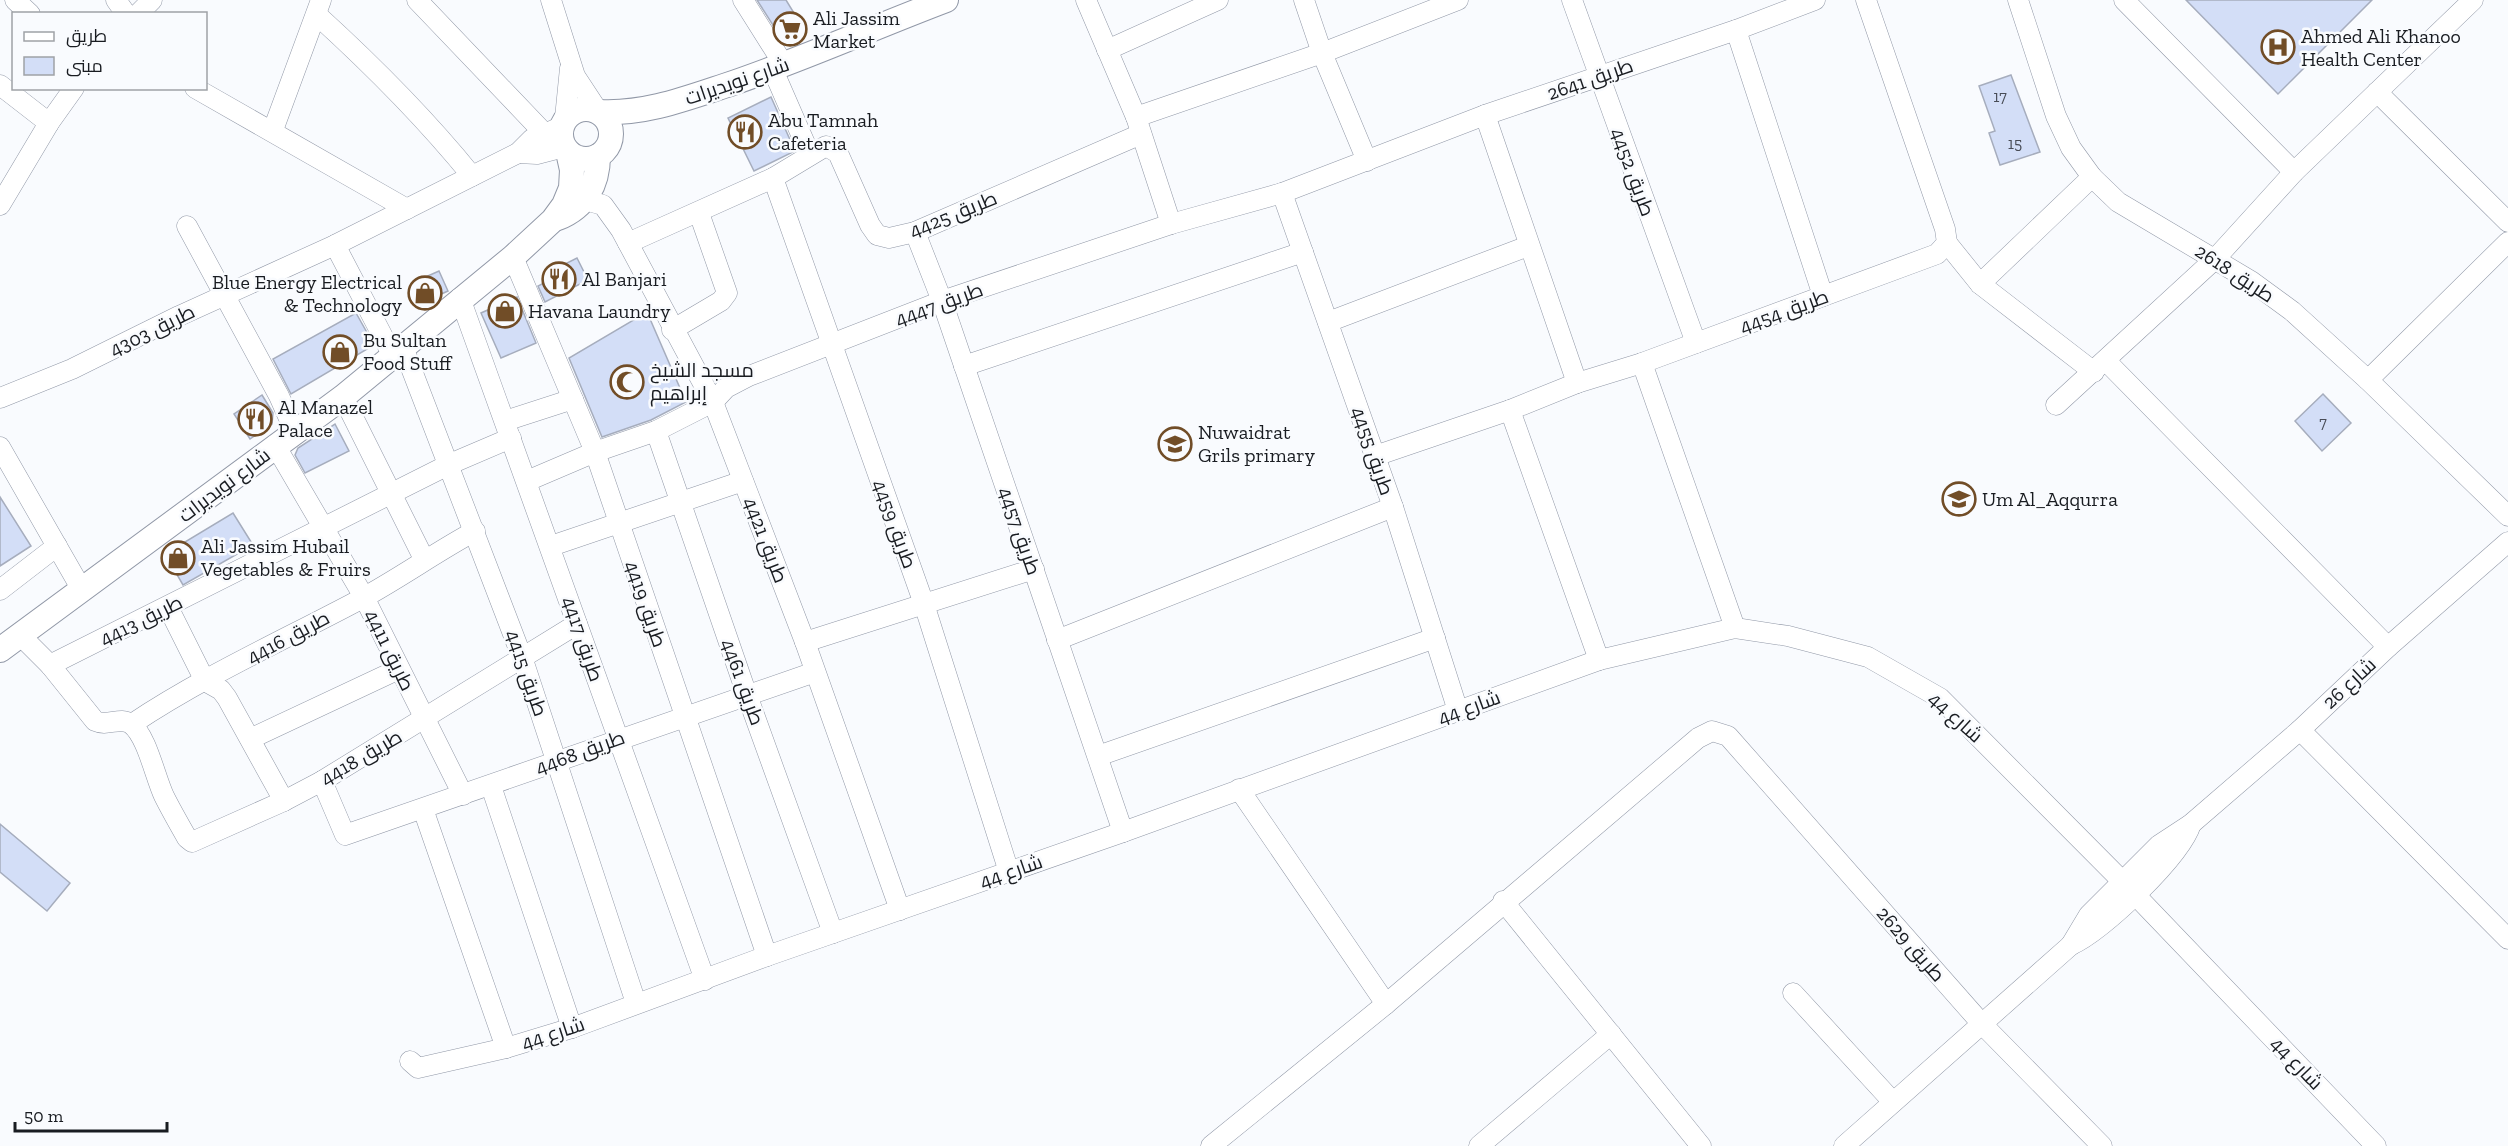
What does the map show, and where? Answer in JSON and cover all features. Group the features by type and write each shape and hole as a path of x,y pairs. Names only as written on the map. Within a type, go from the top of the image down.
{"street":[{"path":"15,0 28,12"},
{"path":"140,12 152,0"},
{"path":"417,0 583,159 603,151"},
{"path":"551,0 581,88 609,124 596,179 585,200"},
{"path":"628,243 773,178 810,155 778,68 743,0"},
{"name":"شارع نويديرات","path":"599,112 629,112 661,107 778,68 943,0"},
{"path":"1086,0 1138,125 1171,224"},
{"path":"1107,50 1218,0"},
{"path":"1304,0 1322,53 1367,161"},
{"name":"طريق 4425","path":"810,155 826,146 838,153 870,225 877,235 889,238 915,231 1138,125 1458,0"},
{"path":"1866,0 1945,229 1947,243 1980,284 2100,367 2388,647"},
{"name":"طريق 2618","path":"2018,0 2056,116 2071,148 2092,177 2118,202 2215,259 2292,311 2368,380 2508,516"},
{"path":"2124,0 2294,172"},
{"path":"2056,405 2215,259 2294,172 2473,0"},
{"name":"طريق 4452","path":"1576,1 1598,76 1695,343"},
{"name":"طريق 2641","path":"1367,161 1485,115 1736,30 1810,1"},
{"path":"273,130 319,8 442,140 472,176"},
{"path":"1736,30 1823,297"},
{"path":"560,136 571,63"},
{"path":"0,85 49,123"},
{"path":"0,205 49,123 73,90"},
{"path":"199,90 273,130 407,209"},
{"path":"2377,92 2508,222"},
{"name":"شارع نويديرات","path":"603,151 661,107"},
{"path":"560,136 580,109 599,112"},
{"path":"1485,115 1528,246 1577,383"},
{"name":"طريق 4303","path":"0,398 72,369 335,245 518,153 537,154 560,136"},
{"name":"شارع نويديرات","path":"0,651 343,397 460,298 513,257 553,220 564,206 571,188 572,170 560,136"},
{"name":"طريق 4447","path":"527,481 595,452 656,431 713,402 726,388 749,376 942,302 1171,224 1282,193 1367,161"},
{"path":"1980,284 2092,177"},
{"name":"طريق 4459","path":"773,178 924,604 1010,872"},
{"name":"طريق 4455","path":"1282,193 1376,456 1458,711"},
{"name":"شارع نويديرات","path":"553,220 571,213 585,200"},
{"name":"طريق 4421","path":"585,200 603,205 628,243 672,330 713,402 805,642 900,910"},
{"path":"672,330 721,302 727,293 699,213"},
{"name":"طريق 4411","path":"187,226 279,396 285,439 324,529 364,597 463,795"},
{"name":"طريق 4457","path":"915,231 942,302 1123,832"},
{"path":"2368,380 2508,242"},
{"name":"طريق 4454","path":"1376,456 1823,297 1937,254 1947,243"},
{"path":"335,245 398,352"},
{"path":"1328,322 1528,246"},
{"path":"964,366 1303,252"},
{"name":"طريق 4419","path":"513,257 595,452 767,956"},
{"name":"طريق 4417","path":"460,298 705,980"},
{"name":"طريق 4415","path":"398,352 450,464 523,660 636,1003"},
{"path":"1642,363 1735,628"},
{"path":"343,397 424,559"},
{"name":"طريق 4413","path":"50,665 324,529 450,464 508,429 573,399"},
{"path":"1510,410 1599,660"},
{"name":"طريق 4461","path":"656,431 747,695 833,933"},
{"path":"0,447 82,591"},
{"path":"551,546 743,481"},
{"path":"1057,640 1393,507"},
{"name":"طريق 4416","path":"132,724 205,681 364,597 424,559 475,531"},
{"name":"شارع 26","path":"1844,1146 2071,945 2090,936 2128,888 2182,844 2191,824 2300,730 2388,647 2508,542"},
{"path":"0,590 57,546"},
{"path":"805,642 1034,569"},
{"path":"168,607 205,681 221,690 227,698 252,738 284,801"},
{"name":"طريق 4418","path":"132,724 164,795 187,838 192,842 284,801 322,781 523,660 578,624"},
{"name":"شارع 44","path":"410,1061 418,1068 432,1066 506,1048 572,1028 767,956 1123,832 1599,660 1735,628 1788,636 1868,657 1940,698 2128,888 2376,1146"},
{"path":"20,635 50,665 95,720 104,725 125,721 132,724"},
{"path":"1098,756 1435,638"},
{"path":"252,738 399,669"},
{"name":"طريق 4468","path":"322,781 345,835 490,786 618,738 815,672"},
{"path":"2300,730 2508,939"},
{"name":"طريق 2629","path":"1503,901 1698,738 1712,731 1728,736 1982,1024 2102,1146"},
{"path":"490,786 572,1028"},
{"path":"1239,789 1386,1004"},
{"path":"423,809 506,1048"},
{"path":"1220,1143 1386,1004 1503,901 1701,1146"},
{"path":"1793,993 1893,1102"},
{"path":"1493,1142 1611,1034"}],"building":[{"path":"757,0 786,0 805,31 785,44"},
{"name":"Ahmed Ali Khanoo Health Center","path":"2186,0 2372,0 2278,94"},
{"path":"2011,75 2040,152 2000,165 1989,133 1995,131 1979,86"},
{"path":"771,97 795,151 754,171 728,118"},
{"path":"577,258 588,280 545,302 538,286 559,275 563,265"},
{"path":"439,271 448,291 421,303 412,283"},
{"path":"517,297 536,343 501,358 481,313"},
{"name":"مسجد الشيخ إبراهيم","path":"647,312 686,402 651,420 602,437 569,358"},
{"path":"356,313 374,345 291,394 273,359"},
{"path":"2323,394 2351,423 2322,451 2295,421"},
{"name":"Al Manazel Palace","path":"262,395 273,413 272,424 250,439 234,414"},
{"path":"335,424 349,451 305,473 295,455 298,448"},
{"path":"0,497 31,546 0,566"},
{"path":"233,513 253,545 183,585 165,554"},
{"path":"0,824 70,883 47,911 0,872"}],"place":[{"name":"Ali Jassim Market","path":"790,29"},
{"name":"Ahmed Ali Khanoo Health Center","path":"2278,47"},
{"name":"Abu Tamnah Cafeteria","path":"745,132"},
{"name":"Al Banjari","path":"559,279"},
{"name":"Blue Energy Electrical & Technology","path":"425,293"},
{"name":"Havana Laundry","path":"505,311"},
{"name":"Bu Sultan Food Stuff","path":"340,352"},
{"name":"مسجد الشيخ إبراهيم","path":"627,382"},
{"name":"Al Manazel Palace","path":"255,419"},
{"name":"Nuwaidrat Grils primary","path":"1175,444"},
{"name":"Um Al_Aqqurra","path":"1959,499"},
{"name":"Ali Jassim Hubail Vegetables & Fruirs","path":"178,558"}]}
